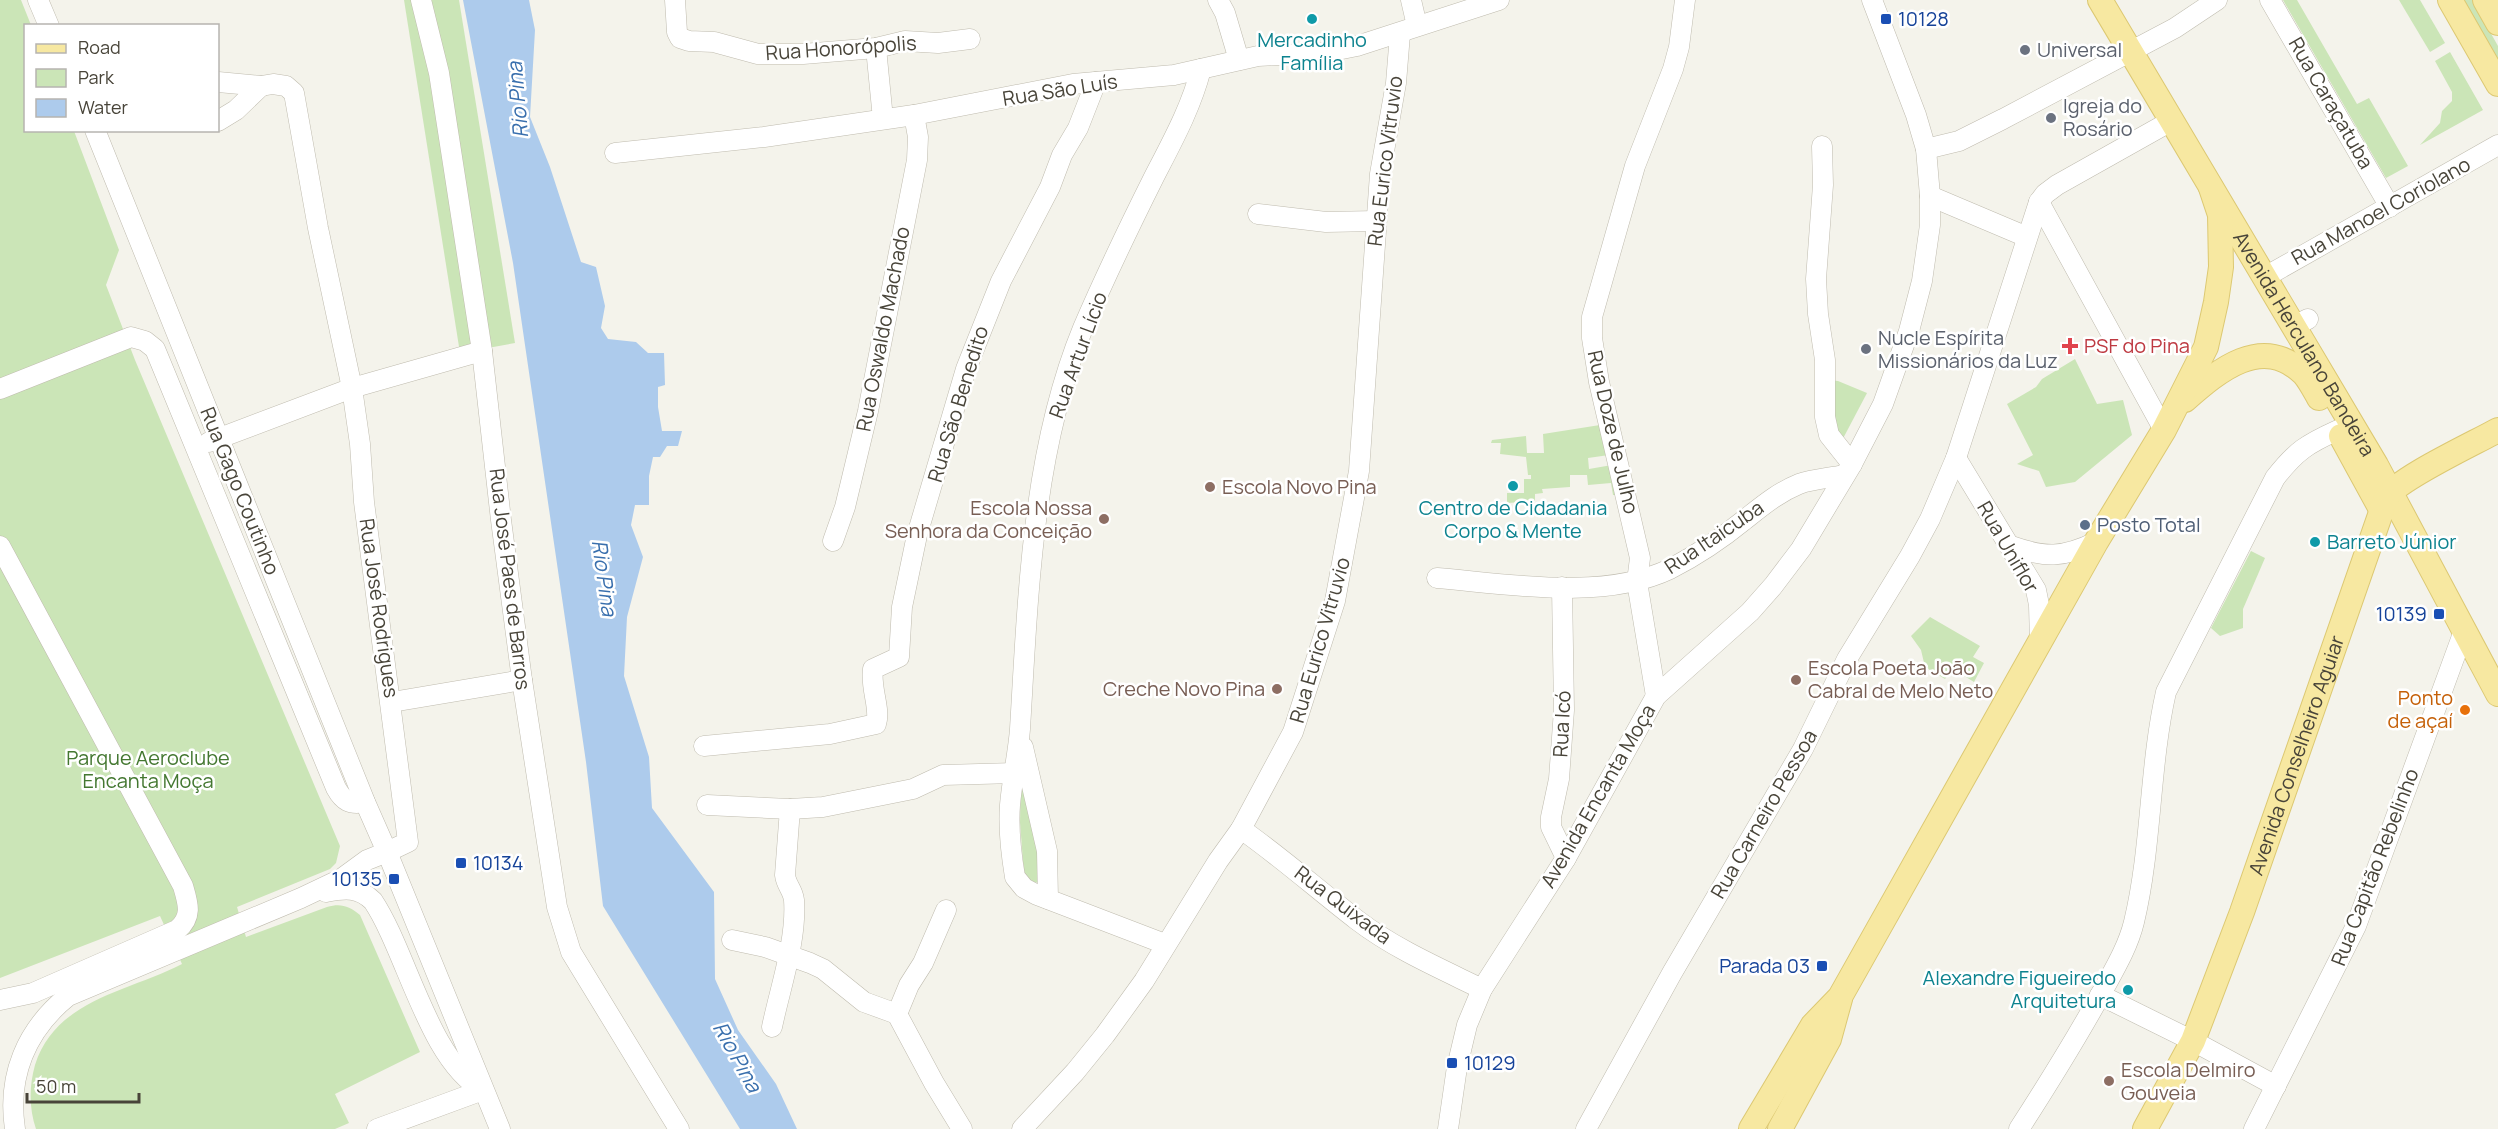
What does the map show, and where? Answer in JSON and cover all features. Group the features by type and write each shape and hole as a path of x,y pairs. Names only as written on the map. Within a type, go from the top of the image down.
{"main road":[{"name":"Avenida Herculano Bandeira","path":"2100,0 2265,277 2301,323 2386,501"},
{"path":"2450,0 2498,84"},
{"path":"2485,0 2498,23"},
{"path":"1751,1129 1813,1025 1840,997 2096,542 2170,419 2206,347 2217,302 2221,267 2220,215 2211,188"},
{"name":"Avenida Herculano Bandeira","path":"2170,419 2213,375 2234,362 2253,356 2272,357 2290,364 2305,375 2338,430 2386,501 2464,631 2498,694"},
{"path":"2386,501 2498,430"},
{"name":"Avenida Conselheiro Aguiar","path":"2145,1129 2193,1041 2266,844 2386,501"},
{"path":"1780,1129 1829,1039 1840,997"}],"street":[{"name":"Rua José Paes de Barros","path":"421,0 439,73 482,351 522,680 557,907 572,952 679,1129"},
{"name":"Rua Honorópolis","path":"675,0 679,36 689,41 714,42 758,54 803,54 876,48 906,41 938,43 970,39"},
{"path":"1218,0 1226,13 1239,60"},
{"name":"Rua Eurico Vitruvio","path":"1022,1129 1061,1088 1105,1035 1144,981 1165,944 1241,829 1293,732 1338,591 1359,471 1380,174 1396,82 1408,30 1411,0"},
{"name":"Rua São Luís","path":"615,153 764,137 914,115 1072,84 1174,75 1258,56 1322,53 1357,46 1499,0"},
{"name":"Rua Doze de Julho","path":"1656,696 1638,582 1640,558 1599,382 1592,338 1592,317 1635,166 1673,69 1679,47 1685,0"},
{"name":"Avenida Encanta Moça","path":"1448,1129 1457,1067 1467,1024 1482,989 1566,858 1656,696 1750,612 1801,549 1848,470 1883,404 1909,331 1926,255 1930,196 1926,149 1916,115 1872,0"},
{"path":"1926,149 1959,141 2129,50 2175,28 2217,0"},
{"name":"Rua Caraçatuba","path":"2270,0 2391,207"},
{"path":"876,48 883,119"},
{"name":"Rua Artur Lício","path":"1165,944 1024,888 1015,877 1010,837 1020,733 1026,625 1039,507 1052,424 1083,329 1121,244 1188,110 1201,69"},
{"name":"Rua José Rodrigues","path":"219,82 261,86 273,84 286,86 294,93 318,228 352,388 366,513 392,702 408,842 387,852"},
{"name":"Rua São Benedito","path":"704,746 830,734 872,726 878,721 871,681 873,669 899,657 902,608 917,535 970,358 1000,281 1050,187 1096,82"},
{"path":"219,120 236,110 261,86"},
{"name":"Rua Oswaldo Machado","path":"833,542 845,507 868,411 916,160 918,137 914,115"},
{"name":"Rua Carneiro Pessoa","path":"1586,1129 1672,973 1803,749 1847,659 1910,556 1944,489 2039,202 2057,185 2171,121"},
{"name":"Rua Gago Coutinho","path":"96,132 166,313 219,437 387,852"},
{"name":"Rua Manoel Coriolano","path":"2265,277 2498,145"},
{"path":"1822,146 1823,184 1816,279 1818,314 1825,360 1825,417 1829,435 1848,470"},
{"path":"1930,196 2026,237"},
{"path":"2039,202 2170,419"},
{"path":"1258,214 1326,222 1376,222"},
{"path":"0,389 132,337 151,344 159,354 336,788 348,802 354,805 365,802"},
{"path":"197,448 219,437 352,388 482,351"},
{"path":"2019,1129 2079,1034 2119,960 2133,923 2140,886 2158,726 2166,692 2276,478 2293,455 2314,441 2338,430"},
{"name":"Rua Uniflor","path":"1956,458 2028,575 2038,598 2040,642"},
{"name":"Rua Itaicuba","path":"1437,578 1562,587 1609,586 1638,582 1664,572 1687,559 1782,492 1802,483 1848,470"},
{"path":"2011,546 2034,554 2058,556 2079,551 2096,542"},
{"path":"0,546 183,886 189,910 185,922 177,930 33,993 0,1000"},
{"name":"Rua Icó","path":"1562,587 1564,710 1559,779 1551,827 1566,858"},
{"name":"Rua Capitão Rebelinho","path":"2254,1129 2356,926 2464,631"},
{"path":"392,702 522,680"},
{"name":"Rua Artur Lício","path":"1020,733 1047,851 1048,899"},
{"path":"707,805 790,809 823,807 923,787 943,776 1014,782 1033,790"},
{"path":"772,1027 794,914 793,892 785,881 784,874 790,809"},
{"name":"Rua Quixada","path":"1241,829 1286,861 1357,920 1388,941 1482,989"},
{"path":"15,1129 14,1086 21,1057 35,1029 68,996 301,898 341,879 368,860 387,852 500,1129"},
{"path":"301,898 347,888 362,891 373,901 443,1050 469,1082 483,1090"},
{"path":"897,1014 946,910"},
{"path":"732,940 788,954 823,969 864,1002 897,1014 962,1129"},
{"path":"2100,995 2193,1041 2276,1086"},
{"path":"377,1129 483,1090"}],"green space":[{"name":"Parque Aeroclube Encanta Moça","path":"0,0 21,0 31,24 24,24 24,132 74,132 119,250 106,285 135,360 340,846 336,863 330,869 237,907 246,937 327,907 345,906 356,912 360,915 420,1052 335,1094 349,1123 335,1129 36,1129 31,1097 35,1065 45,1043 59,1025 96,1000 182,964 160,916 0,978"},
{"path":"404,0 459,0 515,343 460,353"},
{"path":"2283,0 2297,0 2357,104 2369,98 2408,166 2386,178"},
{"path":"2399,0 2420,0 2445,43 2430,52"},
{"path":"2459,0 2472,0 2498,46 2498,68"},
{"path":"2450,52 2483,110 2420,145 2440,123 2442,111 2452,101 2452,92 2435,61"},
{"path":"2075,359 2097,404 2123,400 2132,435 2075,482 2046,487 2039,471 2017,464 2033,455 2007,404 2036,387 2042,379"},
{"path":"1821,379 1838,381 1867,393 1838,448"},
{"path":"1600,425 1609,455 1588,458 1589,469 1612,465 1620,495 1613,495 1611,483 1588,485 1587,475 1570,475 1570,487 1542,489 1543,493 1535,494 1535,501 1507,503 1507,493 1524,493 1524,479 1531,479 1531,475 1528,475 1526,457 1500,454 1501,443 1491,443 1492,440 1526,436 1527,453 1544,453 1543,434"},
{"path":"2251,551 2265,558 2243,609 2243,628 2220,636 2211,628"},
{"path":"1930,617 1980,646 1973,657 1984,663 1974,682 1953,669 1945,679 1925,667 1921,650 1911,636"},
{"path":"1021,776 1038,835 1040,882 1031,881 1024,875 1020,822"}],"water":[{"name":"Rio Pina","path":"463,0 529,0 535,30 530,117 550,167 581,262 596,267 605,306 601,328 608,339 636,342 648,353 664,353 665,385 658,387 658,407 662,431 682,431 678,446 667,446 660,457 653,457 649,476 649,505 635,505 631,525 643,557 627,617 624,676 649,757 652,808 714,892 715,979 738,1030 776,1084 797,1129 740,1129 603,906 586,762 513,263"}],"place":[{"name":"Mercadinho Família","path":"1312,19"},
{"name":"10128","path":"1886,19"},
{"name":"Universal","path":"2025,50"},
{"name":"Igreja do Rosário","path":"2051,118"},
{"name":"PSF do Pina","path":"2070,346"},
{"name":"Nucle Espírita Missionários da Luz","path":"1866,349"},
{"name":"Centro de Cidadania Corpo & Mente","path":"1513,486"},
{"name":"Escola Novo Pina","path":"1210,487"},
{"name":"Escola Nossa Senhora da Conceição","path":"1104,519"},
{"name":"Posto Total","path":"2085,525"},
{"name":"Barreto Júnior","path":"2315,542"},
{"name":"10139","path":"2439,614"},
{"name":"Escola Poeta João Cabral de Melo Neto","path":"1796,680"},
{"name":"Creche Novo Pina","path":"1277,689"},
{"name":"Ponto de açaí","path":"2465,710"},
{"name":"10134","path":"461,863"},
{"name":"10135","path":"394,879"},
{"name":"Parada 03","path":"1822,966"},
{"name":"Alexandre Figueiredo Arquitetura","path":"2128,990"},
{"name":"10129","path":"1452,1063"},
{"name":"Escola Delmiro Gouveia","path":"2109,1081"}]}
